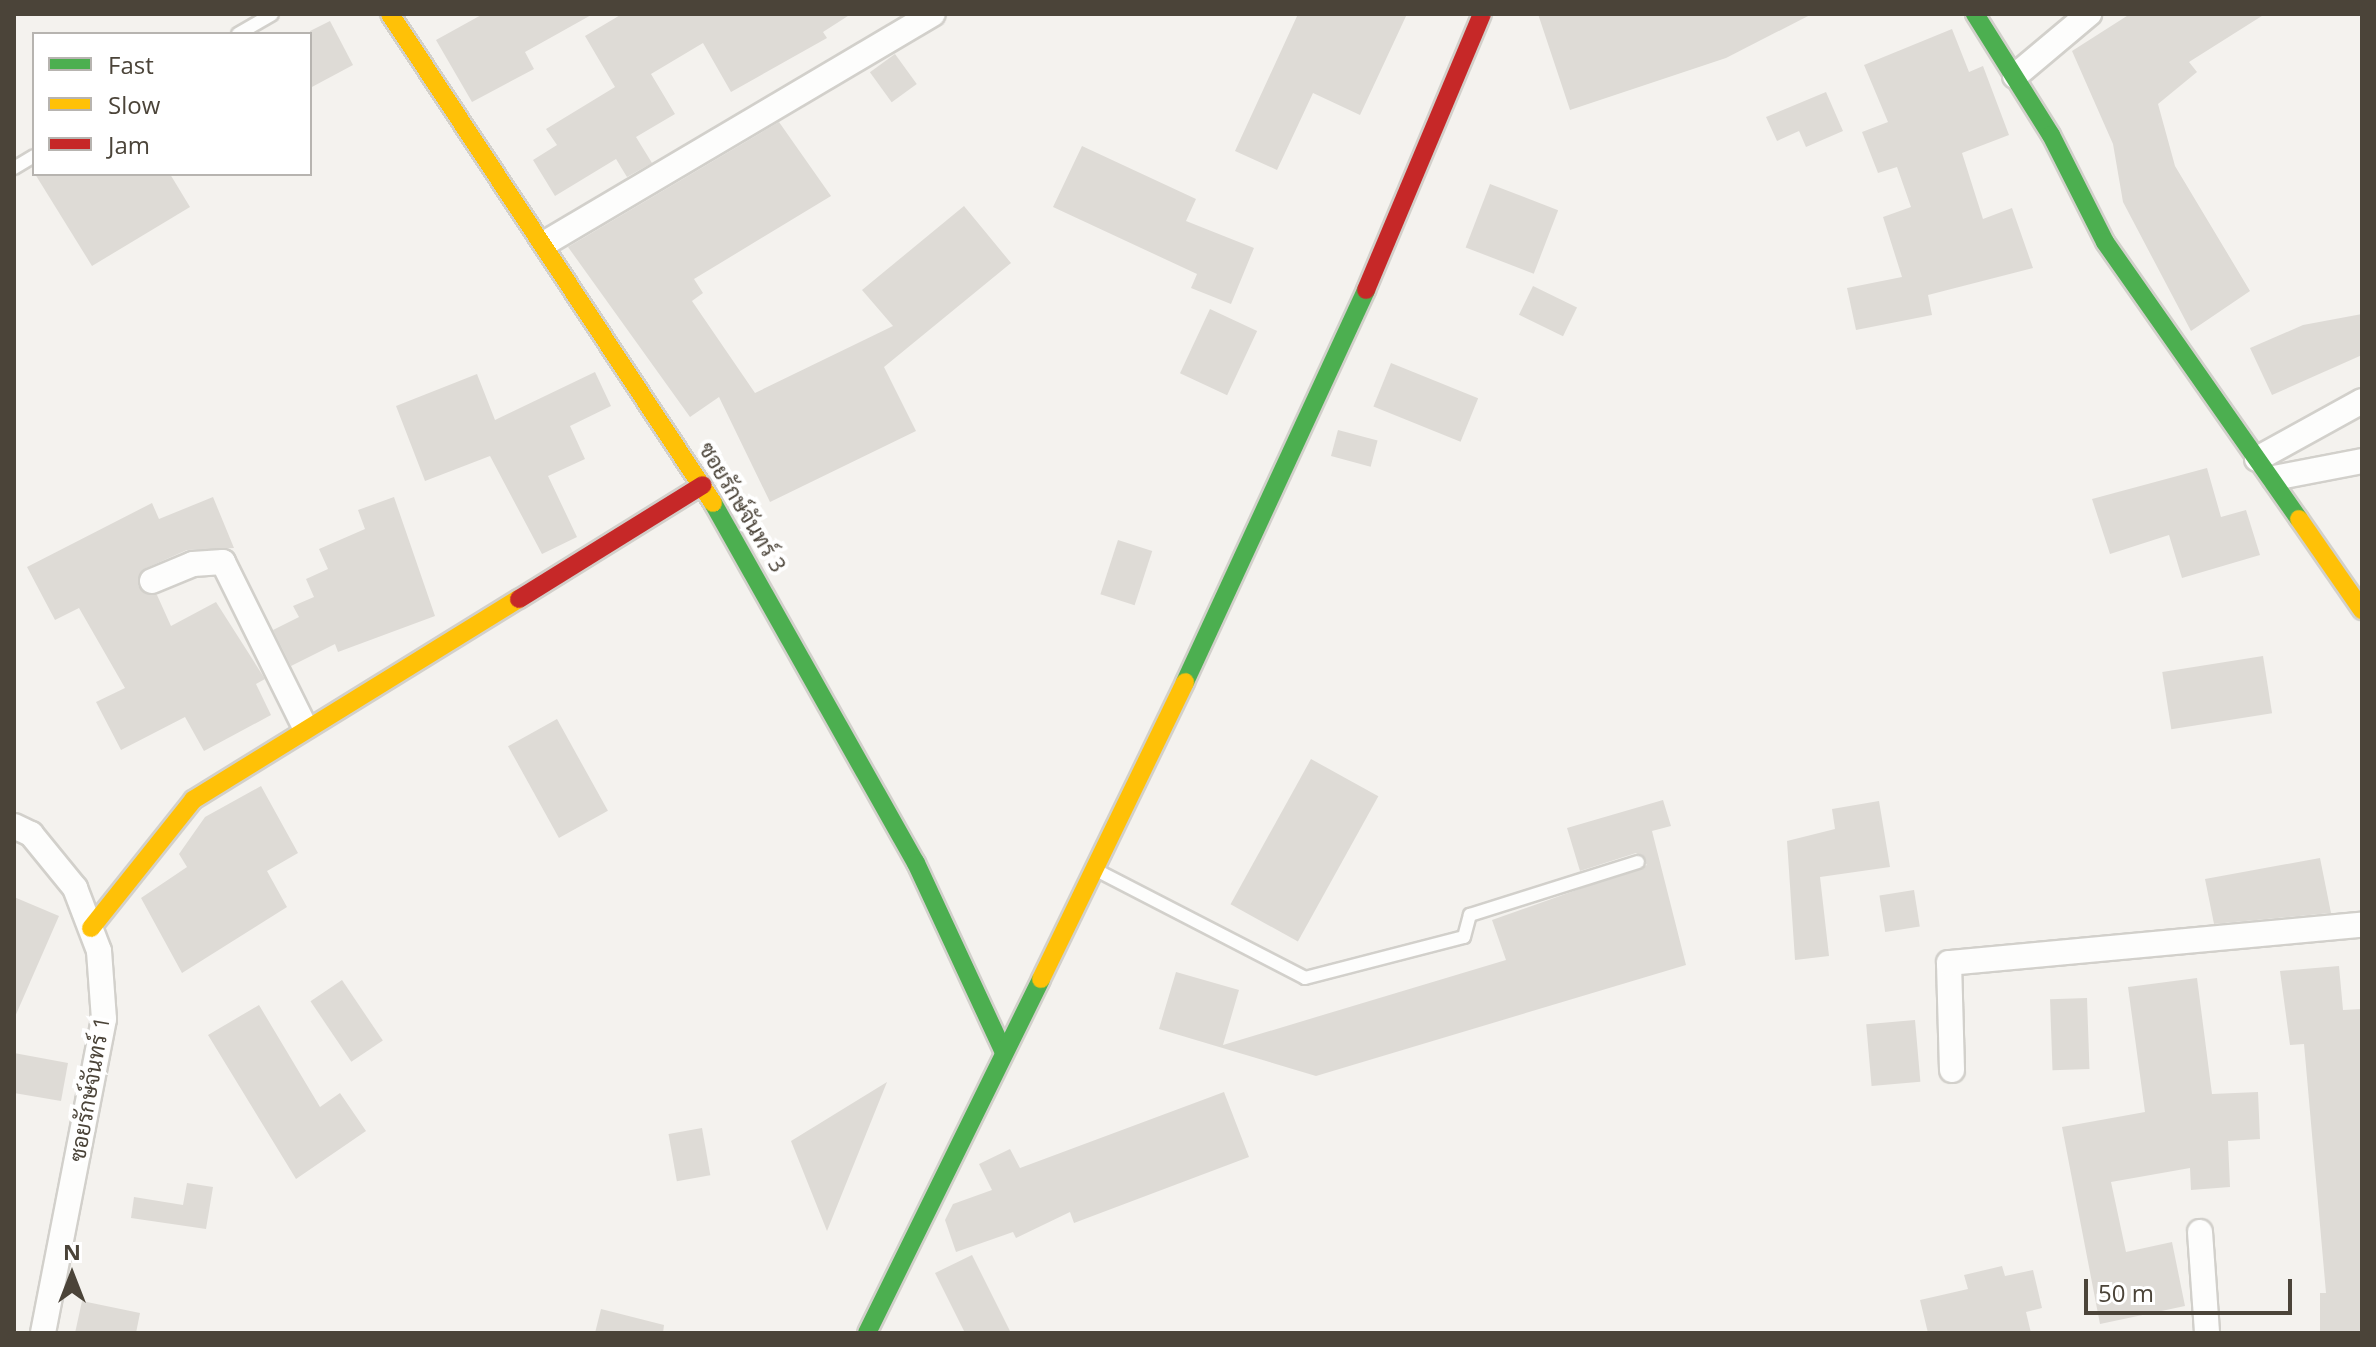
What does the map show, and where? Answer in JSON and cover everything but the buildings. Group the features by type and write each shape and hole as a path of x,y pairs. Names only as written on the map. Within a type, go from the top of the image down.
{"street":[{"name":"ซอยรักษ์จันทร์ 3","path":"390,14 547,242 703,485 916,863 1004,1053"},
{"path":"547,242 933,14"},
{"path":"867,1333 1004,1053 1365,292 1482,14"},
{"path":"1975,14 2015,76 2105,242 2257,459 2274,478 2362,610"},
{"path":"2015,76 2089,14"},
{"path":"2257,459 2362,401"},
{"path":"2274,478 2362,461"},
{"path":"91,928 193,800 305,727 703,485"},
{"path":"152,581 193,564 223,562 305,727"},
{"name":"ซอยรักษ์จันทร์ 1","path":"14,826 31,834 75,888 91,928 104,1019 43,1333"},
{"path":"1952,1070 1949,963 2362,925"},
{"path":"2200,1232 2207,1333"}],"lane":[{"path":"241,32 272,14"},
{"path":"14,168 32,157"},
{"path":"1092,868 1305,978 1464,937 1470,915 1638,862"}],"traffic: fast":[{"path":"1975,14 2051,135 2105,242 2299,519"},
{"path":"1185,682 1366,290"},
{"path":"713,503 916,863 1004,1053"},
{"path":"867,1333 1041,979"}],"traffic: slow":[{"path":"390,14 713,503"},
{"path":"2299,519 2362,610"},
{"path":"91,928 193,800 519,599"},
{"path":"1041,979 1185,682"}],"traffic: jam":[{"path":"1366,290 1482,14"},
{"path":"519,599 703,485"}]}
